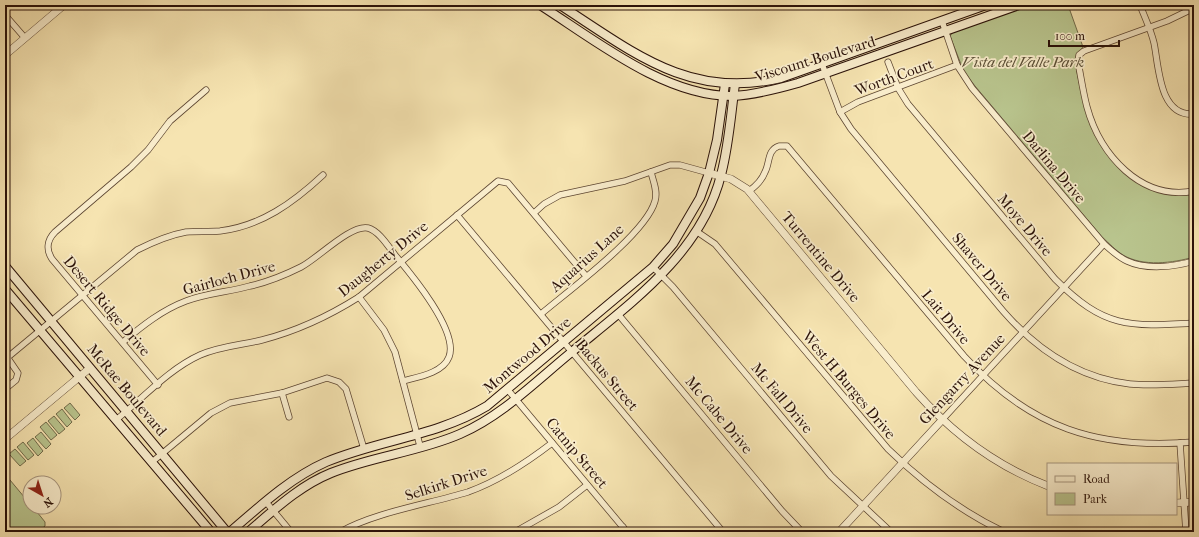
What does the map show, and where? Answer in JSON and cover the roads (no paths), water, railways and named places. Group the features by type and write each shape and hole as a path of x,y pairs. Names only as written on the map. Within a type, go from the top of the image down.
{"main road":[{"name":"Viscount Boulevard","path":"540,5 553,8 631,62 656,77 676,85 734,96 775,89 1019,5"},
{"name":"Viscount Boulevard","path":"560,5 636,54 655,64 682,76 725,84 767,81 822,64 986,5"},
{"path":"631,62 636,54"},
{"name":"Montwood Drive","path":"230,532 293,480 309,471 340,457 364,449 442,428 467,418 487,406 508,390 653,267 680,234 700,198 709,173 717,140 725,84"},
{"name":"Montwood Drive","path":"248,532 293,495 329,474 444,440 470,429 495,415 618,314 661,275 680,254 696,231 713,197 721,175 735,84"},
{"name":"McRae Boulevard","path":"5,266 227,532"},
{"name":"McRae Boulevard","path":"5,289 211,532"},
{"path":"136,443 146,435"},
{"path":"187,503 196,496"}],"street":[{"path":"5,55 64,5"},
{"path":"1140,5 1154,45 1156,67 1166,98 1178,111 1194,114"},
{"path":"1194,8 1148,28 1081,53 1078,62 1087,107 1111,155 1130,175 1139,182 1158,190 1168,192 1194,191"},
{"path":"5,14 25,38"},
{"name":"Darlina Drive","path":"942,21 957,66 972,88 1104,244 1126,261 1143,266 1166,265 1194,261"},
{"name":"Moye Drive","path":"888,62 898,88 908,104 1064,288 1085,306 1117,321 1148,326 1194,322"},
{"name":"Shaver Drive","path":"822,64 840,112 851,129 1003,311 1023,332 1060,360 1084,373 1099,378 1144,385 1194,383"},
{"name":"Worth Court","path":"840,112 858,102 957,66"},
{"name":"Desert Ridge Drive","path":"158,385 50,256 48,247 50,238 55,232 131,167 148,150 170,121 206,90"},
{"name":"Lait Drive","path":"749,191 765,174 772,151 776,146 782,145 790,149 951,341 983,376 1024,408 1076,433 1119,442 1146,445 1194,442"},
{"name":"Turrentine Drive","path":"534,213 548,201 560,195 625,181 674,164 721,175 738,183 749,191 916,392 942,420 995,460 1047,486"},
{"name":"Aquarius Lane","path":"541,314 627,240 653,206 656,194 651,172"},
{"path":"5,389 16,380 18,373 6,355 40,330 127,257 150,243 175,234 219,231 263,219 287,205 323,175"},
{"name":"Daugherty Drive","path":"116,420 179,367 200,355 293,331 329,315 359,297 494,183 502,180 508,183 586,276"},
{"name":"Backus Street","path":"457,215 723,532"},
{"name":"Gairloch Drive","path":"123,342 152,319 181,303 214,293 262,283 301,267 354,229 364,228 376,232 418,282 435,309 447,335 451,350 450,356 443,366 424,375 403,381"},
{"name":"West H Burges Drive","path":"696,231 715,244 877,438 902,463 949,501 1004,532"},
{"name":"Glengarry Avenue","path":"839,532 1104,244"},
{"name":"Mc Fall Drive","path":"653,267 673,287 831,476 862,507 891,532"},
{"path":"359,297 377,320 390,341 403,381 420,446"},
{"name":"Mc Cabe Drive","path":"618,314 802,532"},
{"path":"5,439 90,368"},
{"path":"152,462 211,413 225,404 282,393 330,378 339,382 349,394 364,449"},
{"name":"Catnip Street","path":"508,390 625,530"},
{"path":"282,393 289,417"},
{"name":"Selkirk Drive","path":"340,532 366,520 480,487 525,463 552,443"},
{"path":"1180,444 1186,532"},
{"path":"515,532 559,507 587,485"},
{"path":"266,502 291,532"},
{"path":"1177,503 1194,502"},
{"path":"618,532 625,530"}],"park label":[{"name":"Vista del Valle Park","path":"1023,62"}]}
